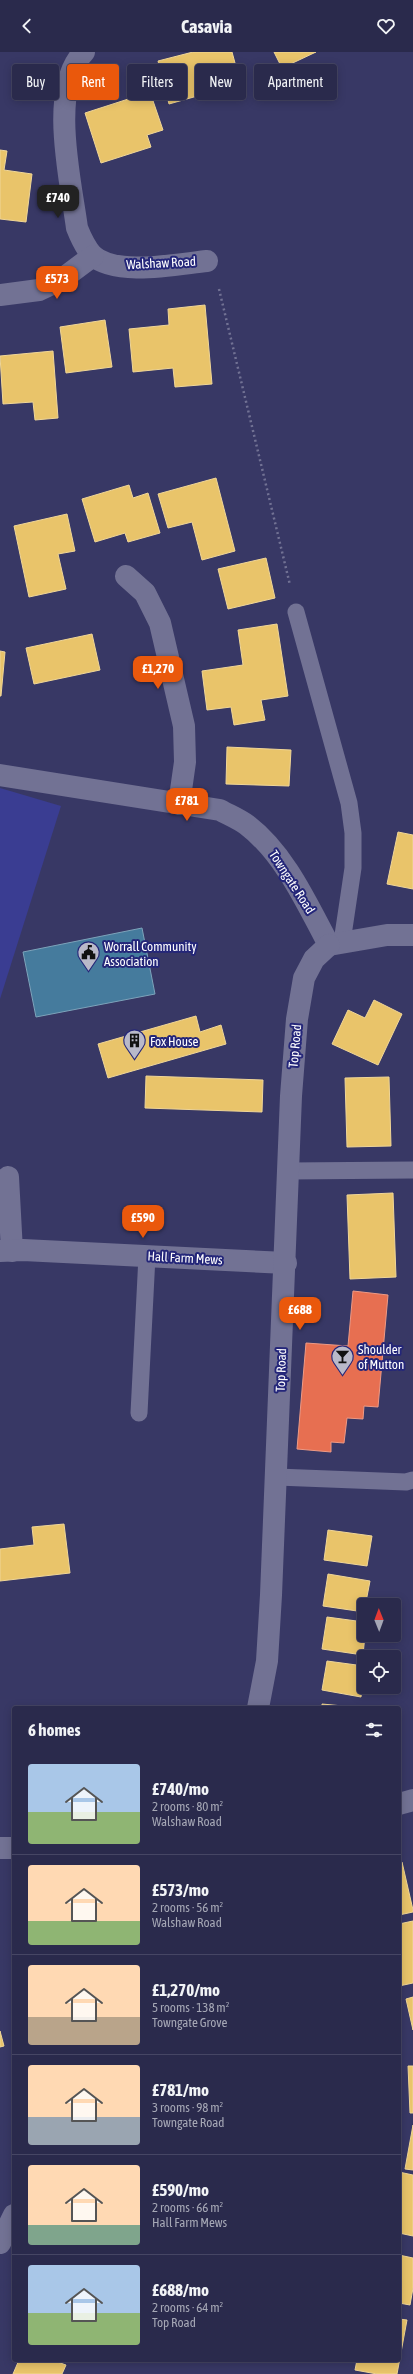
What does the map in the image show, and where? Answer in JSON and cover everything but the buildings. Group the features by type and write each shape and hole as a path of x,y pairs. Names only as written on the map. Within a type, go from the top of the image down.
{"street":[{"path":"0,295 39,290 62,279 93,256 84,245 77,228 62,114 68,84 79,57 84,52"},
{"name":"Walshaw Road","path":"93,256 110,264 133,268 207,261"},
{"path":"126,576 145,593 160,623 184,726 185,762 179,804"},
{"name":"Towngate Road","path":"0,775 220,810 247,825 274,851 304,898 336,943"},
{"path":"336,943 387,935 413,936"},
{"name":"Top Road","path":"258,1706 267,1661 277,1476 286,1262 288,1171 295,1042 304,978 314,959 336,943"},
{"name":"Hall Farm Mews","path":"8,1177 6,1251 286,1262"},
{"path":"401,1803 413,1800"},
{"path":"0,1848 12,1848"},
{"path":"0,2243 12,2219"}],"lane":[{"path":"296,612 349,803 353,833 353,868 336,943"},
{"path":"288,1171 413,1170"},
{"path":"139,1413 147,1256"},
{"path":"277,1476 406,1482 413,1480"}],"path":[{"path":"207,261 221,294 296,612"}],"shaded area":[{"path":"0,788 61,806 0,999"}],"place":[{"name":"Worrall Community Association","path":"89,972"},
{"name":"Fox House","path":"135,1060"},
{"name":"Shoulder of Mutton","path":"342,1376"}]}
